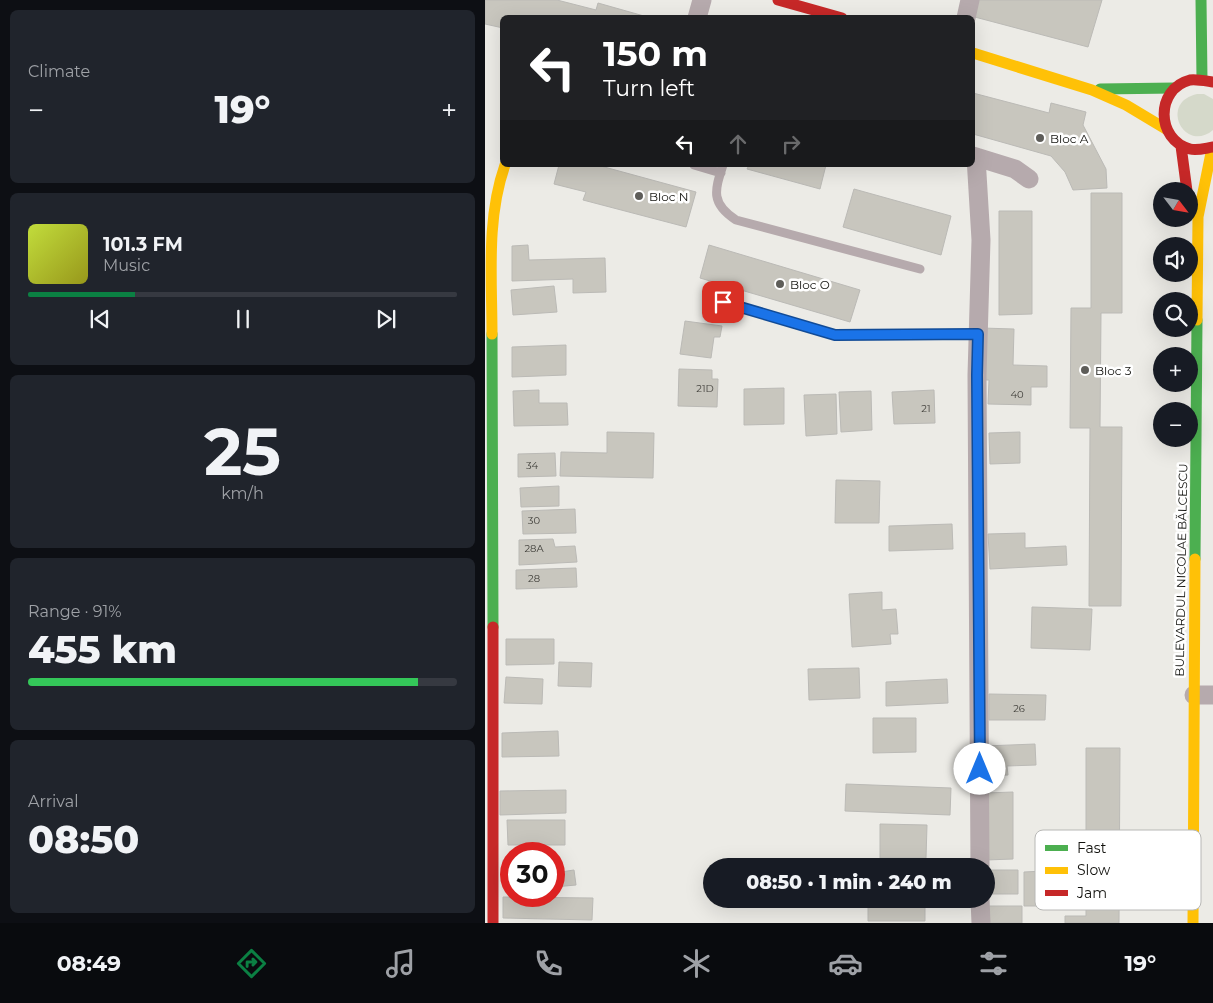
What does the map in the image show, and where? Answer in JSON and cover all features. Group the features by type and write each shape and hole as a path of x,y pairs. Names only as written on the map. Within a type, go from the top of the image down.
{"street":[{"path":"698,15 701,0"},
{"path":"778,0 831,15"},
{"path":"966,15 970,0"},
{"path":"1201,0 1207,80 1192,79 1183,82 1175,88 1169,94 1163,111 1163,120 1172,139 1181,146 1191,150 1213,148"},
{"path":"975,54 1092,90 1126,105 1166,129"},
{"path":"1092,90 1175,88"},
{"path":"1181,146 1186,182"},
{"name":"BULEVARDUL NICOLAE BĂLCESCU","path":"1198,217 1213,148"},
{"path":"975,157 1015,169 1029,180"},
{"path":"493,923 492,223 500,179 504,167"},
{"path":"975,167 981,240 977,375 980,858"},
{"name":"BULEVARDUL NICOLAE BĂLCESCU","path":"1193,830 1198,227"},
{"path":"1194,695 1213,695"},
{"path":"981,908 981,923"},
{"name":"BULEVARDUL NICOLAE BĂLCESCU","path":"1193,910 1193,923"}],"lane":[{"path":"708,167 722,169 716,191 718,201 723,210 736,220 919,269"},
{"path":"723,302 835,335 978,334"}],"shaded area":[{"path":"1197,94 1204,94 1213,99 1213,130 1203,136 1193,136 1185,132 1178,116 1179,107 1185,99"}],"building":[{"path":"485,0 557,0 596,10 598,3 640,15 500,15 500,27 485,24"},
{"path":"975,0 1102,0 1088,47 971,15"},
{"name":"Bloc A","path":"975,94 1049,113 1051,103 1086,112 1083,125 1106,169 1107,188 1073,190 1065,172 1051,156 975,135"},
{"name":"Bloc N","path":"558,167 604,167 696,192 686,227 583,200 586,192 554,184"},
{"path":"748,167 826,167 820,189 747,169"},
{"path":"854,189 951,216 941,255 843,227"},
{"name":"Bloc 3","path":"1091,193 1122,193 1122,313 1101,313 1100,427 1122,427 1121,606 1089,606 1090,428 1070,428 1071,308 1091,308"},
{"path":"999,211 1032,211 1032,314 999,315"},
{"path":"528,245 529,260 605,258 606,292 573,293 573,279 512,281 512,246"},
{"name":"Bloc O","path":"709,245 860,290 850,322 700,278"},
{"path":"554,286 557,312 513,315 511,290"},
{"path":"685,321 722,326 720,337 714,337 711,358 680,354"},
{"path":"982,328 1014,329 1013,365 1047,366 1047,387 1031,387 1031,405 988,404 989,380 980,380"},
{"path":"566,345 566,375 512,377 512,347"},
{"path":"679,369 712,370 712,379 718,379 717,407 678,406"},
{"path":"784,388 784,424 744,425 744,389"},
{"path":"539,390 539,403 567,403 568,425 514,426 513,391"},
{"path":"934,390 935,423 894,424 892,392"},
{"path":"871,391 872,430 841,432 839,392"},
{"path":"836,394 837,434 806,436 804,395"},
{"path":"607,432 654,433 653,478 560,476 561,452 607,453"},
{"path":"1020,432 1020,463 990,464 989,433"},
{"path":"555,453 556,476 518,477 518,454"},
{"path":"836,480 880,481 879,523 835,523"},
{"path":"559,486 559,506 521,507 520,488"},
{"path":"575,509 576,533 523,534 522,511"},
{"path":"952,524 953,549 889,551 889,526"},
{"path":"1025,533 1025,548 1066,546 1067,565 990,569 988,534"},
{"path":"553,539 555,547 575,546 577,562 519,565 519,540"},
{"path":"576,568 577,587 516,589 516,570"},
{"path":"882,592 882,610 896,609 898,634 890,634 891,644 852,647 849,594"},
{"path":"1032,607 1092,609 1090,650 1031,648"},
{"path":"506,639 554,639 554,664 506,665"},
{"path":"559,662 592,663 591,687 558,686"},
{"path":"859,668 860,698 809,700 808,669"},
{"path":"506,677 543,679 542,704 504,703"},
{"path":"947,679 948,703 886,706 886,682"},
{"path":"989,694 1046,695 1045,720 989,720"},
{"path":"873,718 916,718 916,752 873,753"},
{"path":"558,731 559,756 502,757 502,733"},
{"path":"1035,744 1036,765 1007,766 1008,775 987,776 985,746"},
{"path":"1086,748 1120,748 1120,830 1086,830"},
{"path":"846,784 951,788 950,815 845,811"},
{"path":"566,790 566,813 500,815 500,791"},
{"path":"1013,792 1013,859 986,858 985,793"},
{"path":"507,820 565,820 565,842 508,842"},
{"path":"880,824 927,825 926,858 880,858"},
{"path":"574,870 576,885 565,886 565,871"},
{"path":"995,870 1018,870 1018,894 995,894"},
{"path":"1035,871 1035,906 1024,906 1024,872"},
{"path":"565,898 593,898 592,920 503,918 503,907 565,907"},
{"path":"1022,906 1022,923 985,923 985,908"},
{"path":"868,908 925,908 925,921 868,921"},
{"path":"1086,910 1119,910 1119,923 1065,923 1065,916 1086,916"}],"traffic: fast":[{"path":"1201,0 1202,79"},
{"path":"1100,89 1175,88"},
{"path":"492,334 493,627"},
{"path":"1195,559 1197,337"}],"traffic: slow":[{"path":"975,54 1092,90 1126,105 1166,129"},
{"path":"1197,292 1198,217 1212,148"},
{"path":"492,334 491,249 495,206 504,167"},
{"path":"1194,830 1195,559"},
{"path":"1193,910 1193,923"}],"traffic: jam":[{"path":"778,0 831,15"},
{"path":"1213,82 1190,80 1179,85 1170,93 1164,115 1166,126 1171,136 1179,144 1193,150 1213,147"},
{"path":"1181,146 1186,182"},
{"path":"493,627 493,923"}],"place":[{"name":"Bloc A","path":"1040,138"},
{"name":"Bloc N","path":"639,196"},
{"name":"Bloc O","path":"780,284"},
{"name":"Bloc 3","path":"1085,370"}],"route":[{"path":"723,302 835,335 978,334 980,769"}]}
